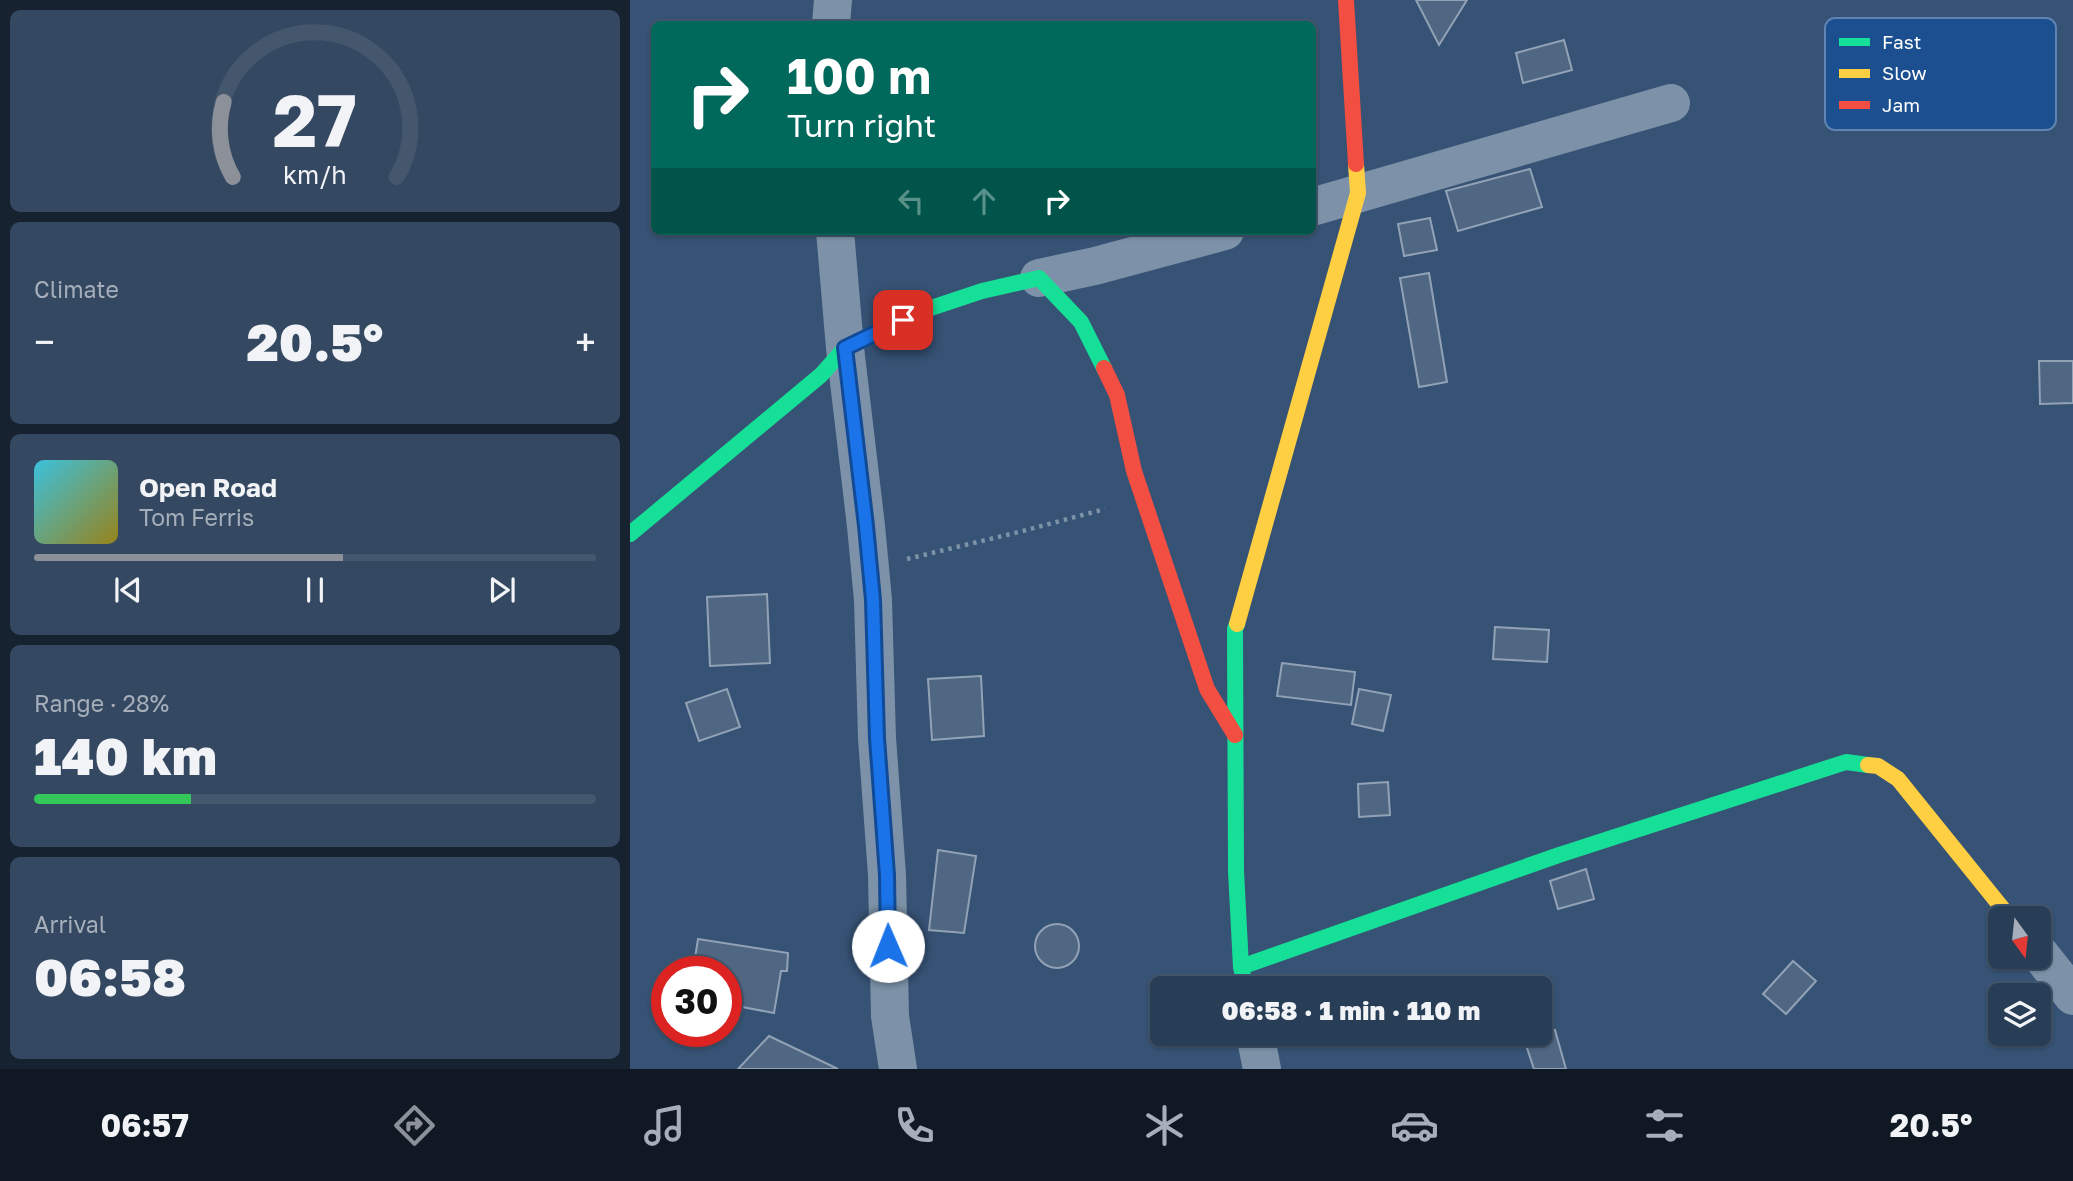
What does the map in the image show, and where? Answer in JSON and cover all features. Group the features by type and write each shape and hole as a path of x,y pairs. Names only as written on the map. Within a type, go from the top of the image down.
{"street":[{"path":"831,21 833,0"},
{"path":"1243,976 1236,872 1235,629 1358,193 1346,0"},
{"path":"1316,206 1671,103"},
{"path":"835,235 845,348 870,567 877,738 887,875 890,1016 898,1069"},
{"path":"630,534 821,374 845,348 922,311 982,291 1094,266 1210,235"},
{"path":"1039,278 1081,322 1117,395 1134,471 1207,688 1235,734"},
{"path":"1241,967 1559,855 1846,762 1878,766 1898,779 2001,906"},
{"path":"2051,968 2073,996"},
{"path":"1257,1046 1262,1069"}],"path":[{"path":"870,567 1143,499"}],"building":[{"path":"1416,0 1467,0 1439,45"},
{"path":"1564,40 1572,70 1523,83 1516,53"},
{"path":"1530,169 1542,207 1458,231 1446,191"},
{"path":"1430,218 1437,250 1404,256 1398,224"},
{"path":"1429,273 1447,382 1419,387 1400,278"},
{"path":"2039,361 2073,361 2073,403 2040,404"},
{"path":"767,594 770,663 710,666 707,597"},
{"path":"1495,627 1549,630 1547,662 1493,659"},
{"path":"1282,663 1355,672 1351,705 1277,696"},
{"path":"981,676 984,736 932,740 928,679"},
{"path":"727,689 740,727 699,741 686,703"},
{"path":"1359,689 1391,695 1383,731 1352,724"},
{"path":"1388,782 1390,815 1359,817 1358,784"},
{"path":"938,850 976,856 964,933 929,930"},
{"path":"1586,869 1594,899 1558,909 1550,881"},
{"path":"1057,924 1072,931 1079,946 1072,961 1057,968 1042,961 1035,946 1042,931"},
{"path":"698,939 788,953 787,971 781,971 774,1013 742,1007 742,956 695,956"},
{"path":"1793,961 1816,981 1786,1014 1763,994"},
{"path":"1555,1030 1566,1069 1534,1069 1526,1046 1552,1046 1552,1031"},
{"path":"769,1036 838,1069 738,1069"}],"traffic: fast":[{"path":"630,534 821,375 845,348 922,311 982,291 1039,278 1081,322 1104,368"},
{"path":"1237,624 1236,871 1243,976"},
{"path":"1241,967 1559,855 1846,762 1868,765"}],"traffic: slow":[{"path":"1237,624 1358,193 1356,164"},
{"path":"1868,765 1878,766 1898,779 2001,906"}],"traffic: jam":[{"path":"1346,0 1356,164"},
{"path":"1104,368 1117,395 1134,471 1207,689 1235,735"}],"route":[{"path":"888,946 873,600 845,348 903,320"}]}
